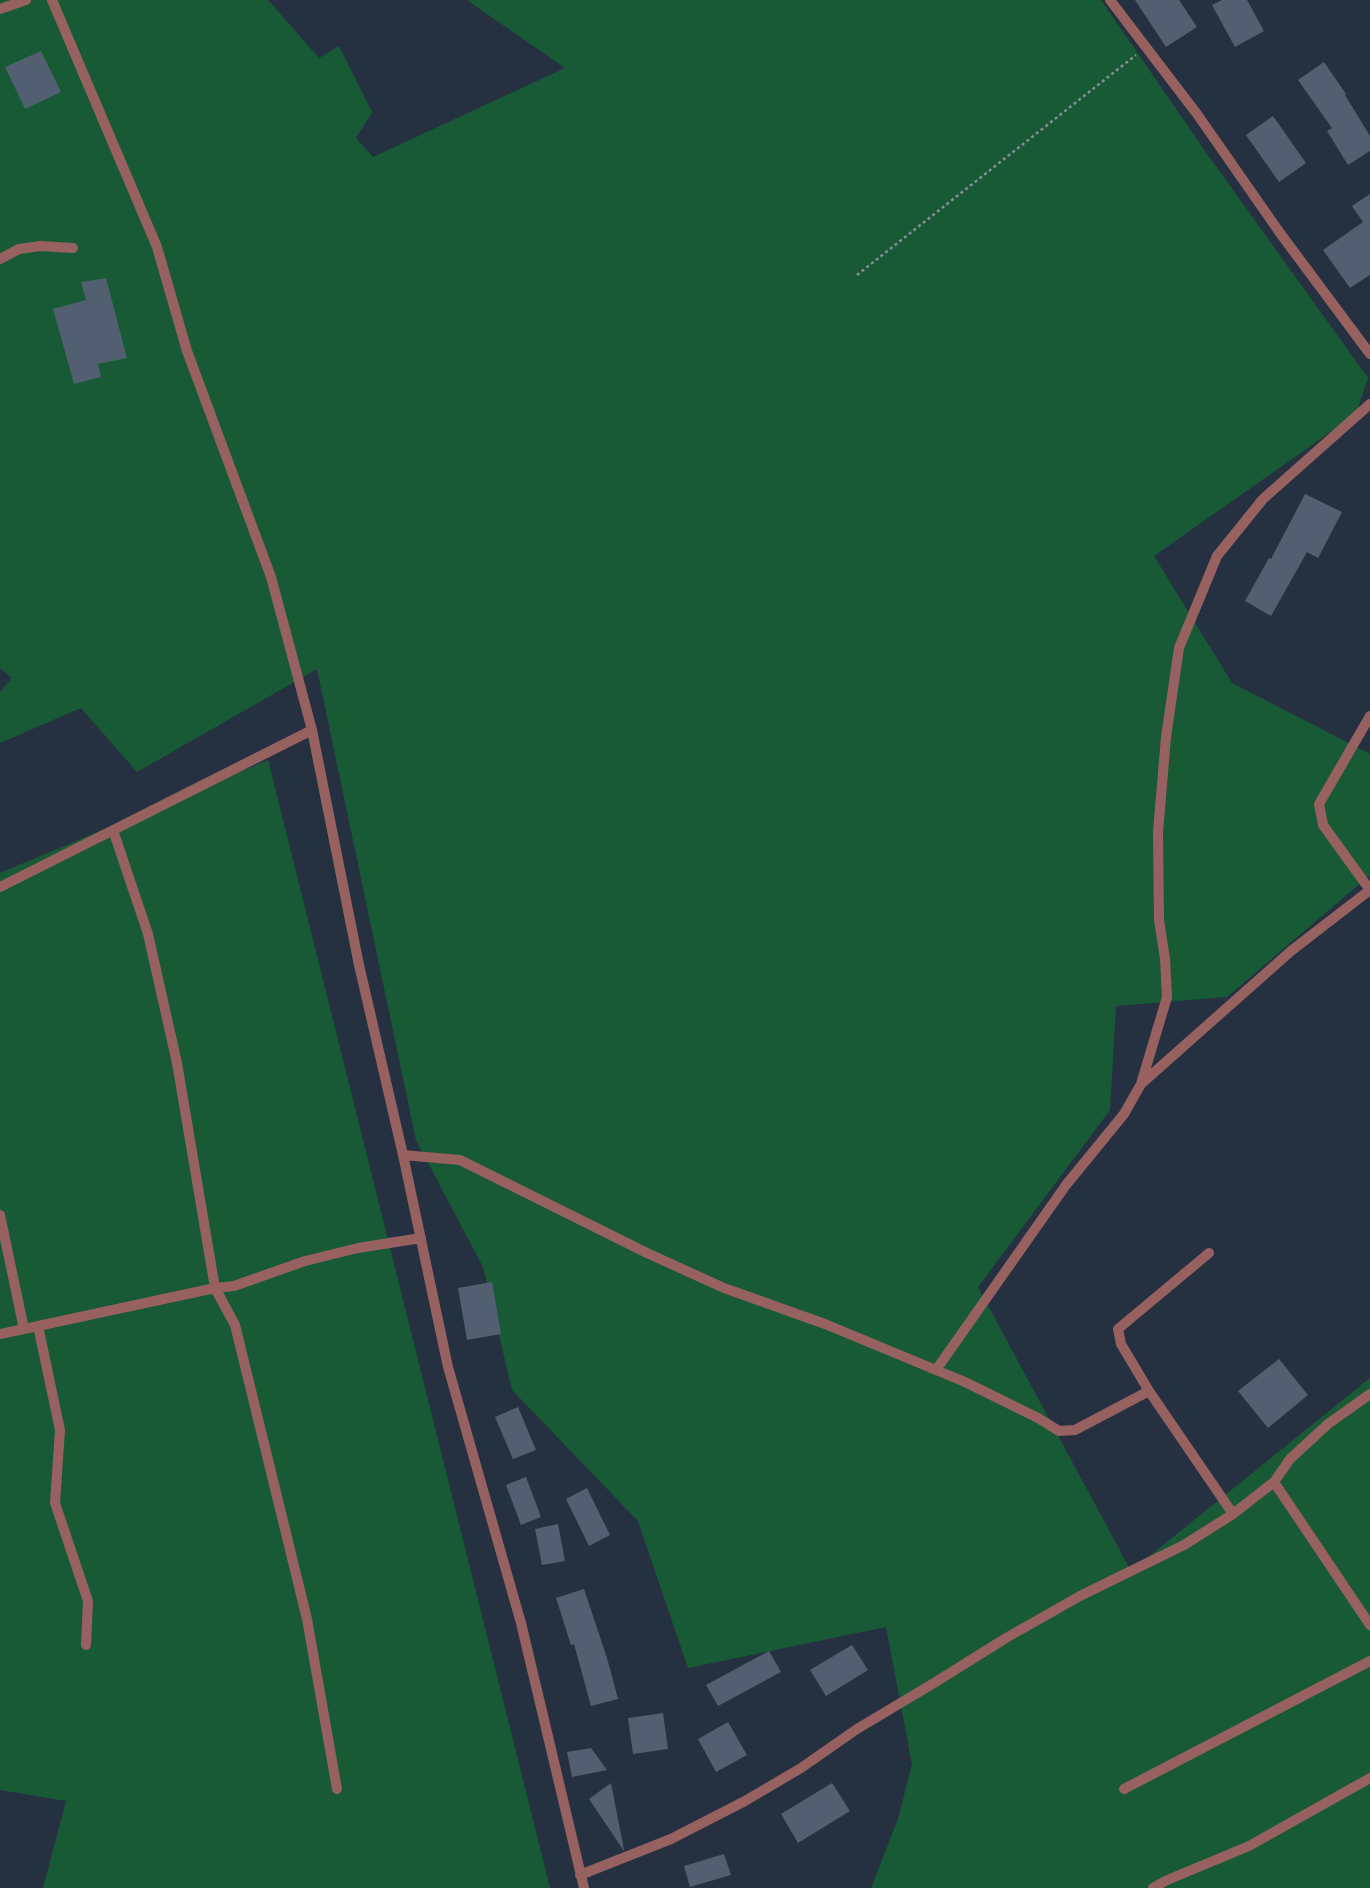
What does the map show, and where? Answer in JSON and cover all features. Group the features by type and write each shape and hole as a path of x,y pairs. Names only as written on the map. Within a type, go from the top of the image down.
{"street":[{"path":"0,9 26,0"},
{"path":"52,0 157,247 187,351 271,577 312,730 359,966 403,1155 448,1367 521,1622 584,1888"},
{"path":"1110,0 1197,114 1280,233 1370,354"},
{"path":"0,259 19,249 40,246 73,248"},
{"path":"936,1370 1066,1185 1124,1114 1142,1084 1167,997 1165,959 1159,920 1158,832 1166,737 1179,648 1217,556 1263,499 1370,404"},
{"path":"1142,1084 1291,951 1370,890 1323,825 1319,804 1370,716"},
{"path":"0,887 312,730"},
{"path":"113,830 150,942 177,1063 215,1288 235,1325 308,1619 337,1788"},
{"path":"403,1155 460,1160 647,1254 724,1288 825,1324 965,1382 1038,1418 1059,1431 1075,1430 1149,1391"},
{"path":"0,1216 24,1329"},
{"path":"0,1334 215,1288 234,1286 305,1261 358,1248 421,1238"},
{"path":"1209,1253 1118,1329 1121,1344 1149,1391 1233,1514"},
{"path":"38,1326 60,1430 55,1503 88,1601 86,1645"},
{"path":"580,1875 671,1840 745,1801 801,1768 857,1729 1006,1638 1080,1596 1184,1545 1233,1514 1274,1482 1290,1459 1328,1424 1370,1394"},
{"path":"1274,1482 1370,1625"},
{"path":"1124,1789 1370,1662"},
{"path":"1153,1888 1165,1881 1249,1846 1370,1778"}],"path":[{"path":"857,275 1145,47"}],"green space":[{"path":"0,0 268,0 319,58 339,46 372,112 356,138 373,157 565,68 467,0 1101,0 1205,151 1368,378 1356,414 1154,556 1232,683 1370,754 1370,875 1227,997 1116,1006 1110,1110 978,1287 1131,1571 1370,1378 1370,1888 871,1888 898,1819 912,1764 886,1627 688,1668 638,1521 512,1390 483,1267 416,1140 317,669 137,772 81,708 0,743 0,692 12,678 0,668"},
{"path":"268,760 550,1888 43,1888 66,1801 0,1790 0,873"}],"building":[{"path":"1135,0 1179,0 1197,27 1166,47"},
{"path":"1222,0 1247,0 1264,31 1235,47 1212,5"},
{"path":"41,51 61,92 25,109 5,67"},
{"path":"1324,62 1346,94 1345,95 1370,136 1370,151 1348,165 1327,131 1332,128 1298,80"},
{"path":"1273,116 1306,163 1279,182 1246,135"},
{"path":"1370,194 1370,275 1350,288 1323,250 1363,222 1352,206"},
{"path":"106,278 127,358 98,364 101,377 74,384 53,309 86,300 81,282"},
{"path":"1305,494 1342,512 1318,558 1307,552 1271,616 1245,601 1269,558 1271,559"},
{"path":"492,1282 501,1334 467,1340 458,1288"},
{"path":"1279,1359 1308,1395 1268,1428 1238,1391"},
{"path":"518,1407 536,1450 513,1459 495,1417"},
{"path":"526,1477 541,1517 521,1525 506,1485"},
{"path":"587,1488 610,1535 589,1546 566,1499"},
{"path":"558,1524 565,1561 542,1565 535,1529"},
{"path":"584,1589 607,1658 618,1699 591,1706 574,1644 571,1645 556,1598"},
{"path":"852,1645 868,1670 826,1696 810,1670"},
{"path":"769,1651 781,1672 718,1706 706,1685"},
{"path":"663,1713 668,1749 633,1754 628,1718"},
{"path":"728,1722 747,1755 716,1772 698,1739"},
{"path":"591,1748 607,1770 572,1777 567,1752"},
{"path":"611,1783 624,1850 624,1851 589,1799"},
{"path":"832,1783 850,1811 798,1843 781,1814"},
{"path":"724,1854 731,1875 690,1887 684,1866"}]}
